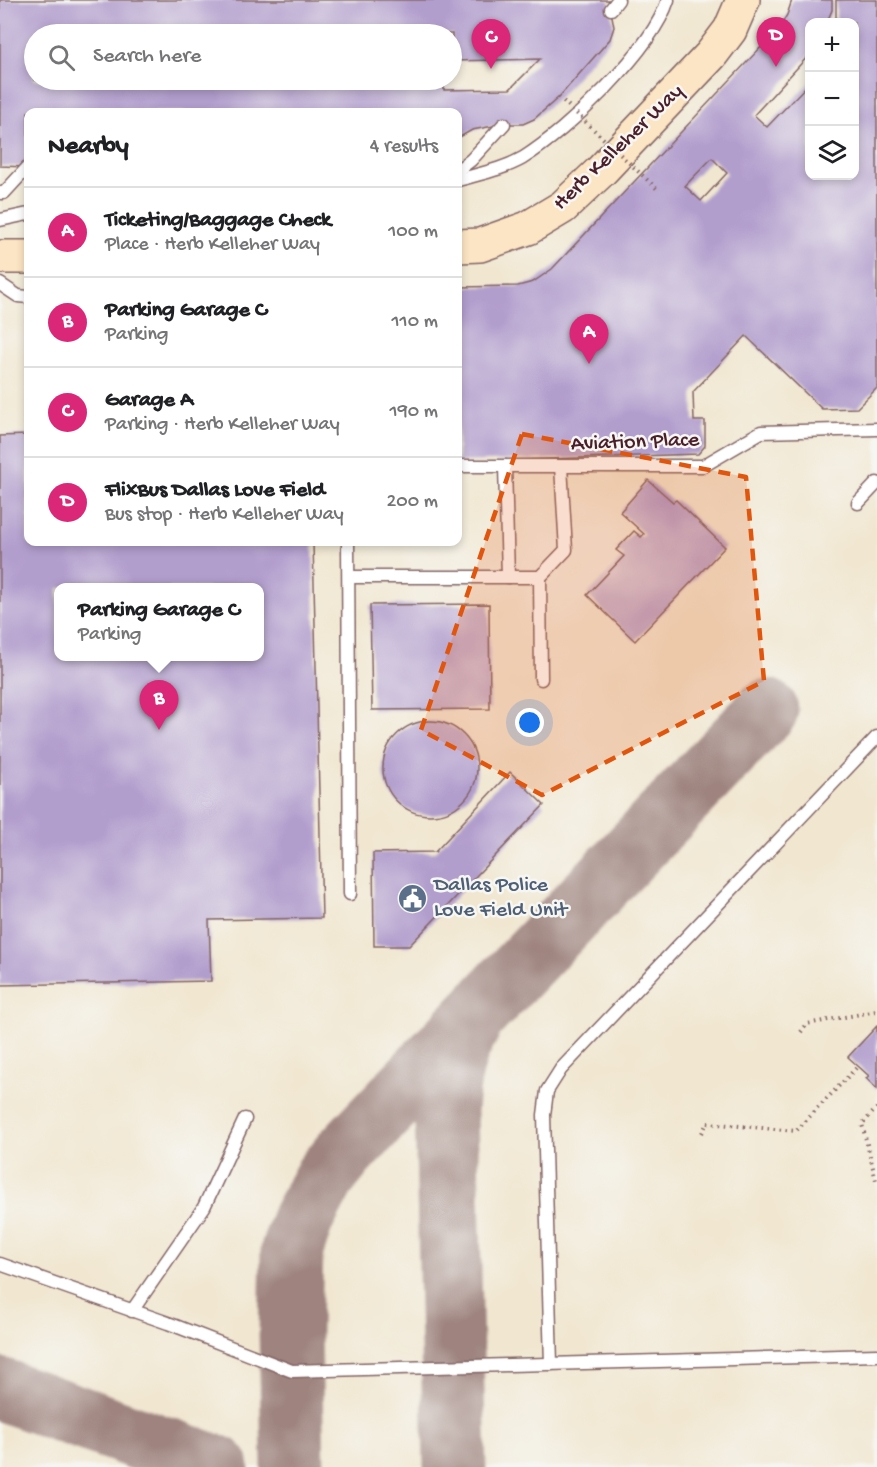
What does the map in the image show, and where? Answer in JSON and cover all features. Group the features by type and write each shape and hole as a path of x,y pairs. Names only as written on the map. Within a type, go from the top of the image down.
{"main road":[{"name":"Herb Kelleher Way","path":"462,246 480,245 528,228 563,207 602,171 711,55 730,30 743,0"},
{"path":"0,257 24,256"}],"lane":[{"path":"462,179 521,159 555,136 641,49 665,10 668,0"},
{"path":"462,167 504,124"},
{"path":"0,193 4,193 24,171"},
{"path":"0,220 24,215"},
{"path":"0,284 18,296 24,297"},
{"name":"Aviation Place","path":"462,466 703,466 761,432 877,429"},
{"path":"505,466 508,577"},
{"path":"541,679 540,577 566,550 561,466"},
{"path":"858,503 877,483"},
{"path":"348,546 350,894"},
{"path":"349,577 540,577"},
{"path":"551,1364 544,1115 547,1091 561,1069 877,737"},
{"path":"132,1311 204,1207 245,1119"},
{"path":"0,1264 292,1371 877,1355"}],"path":[{"path":"559,97 657,189"},
{"path":"801,1032 807,1024 877,1011"},
{"path":"702,1133 707,1123 796,1131 858,1066"},
{"path":"877,1108 862,1124 877,1184"}],"highlighted area":[{"path":"522,434 746,477 764,681 542,795 421,730"}],"building":[{"path":"0,0 609,0 614,27 610,39 559,97 534,119 523,124 504,124 472,130 462,136 462,108 24,108 24,167 0,166"},
{"path":"792,0 832,0 832,10 829,18 805,18 805,59 754,115 767,127 805,87 805,180 859,180 859,18 836,18 836,0 877,0 877,388 857,408 822,409 746,336 693,392 694,421 705,421 705,446 698,454 462,462 462,287 518,286 533,282 552,269 779,28","holes":["712,158 727,173 701,201 685,186"]},
{"path":"24,435 24,546 313,546 322,918 209,920 211,981 0,985 0,436"},
{"path":"648,480 673,502 676,500 725,547 635,641 587,595 624,556 616,550 634,531 641,537 644,534 620,512"},
{"path":"489,604 490,709 372,710 370,605"},
{"path":"430,721 448,724 464,734 474,750 477,768 474,786 464,802 448,812 430,815 412,812 396,802 386,786 383,768 386,750 396,734 412,724"},
{"name":"Dallas Police Love Field Unit","path":"510,772 544,805 409,946 374,946 373,853 435,852"},
{"path":"877,1026 877,1089 866,1078 869,1076 848,1057"}],"taxiway":[{"path":"293,1467 290,1331 292,1250 302,1220 325,1177 345,1152 767,710"},
{"path":"455,1467 446,1110 452,1067 469,1027"},
{"path":"0,1389 218,1467"}],"place":[{"name":"FlixBus Dallas Love Field","path":"776,67"},
{"name":"Garage A","path":"491,69"},
{"name":"Ticketing/Baggage Check","path":"589,364"},
{"name":"Parking Garage C","path":"159,730"},
{"name":"Dallas Police Love Field Unit","path":"413,899"}]}
